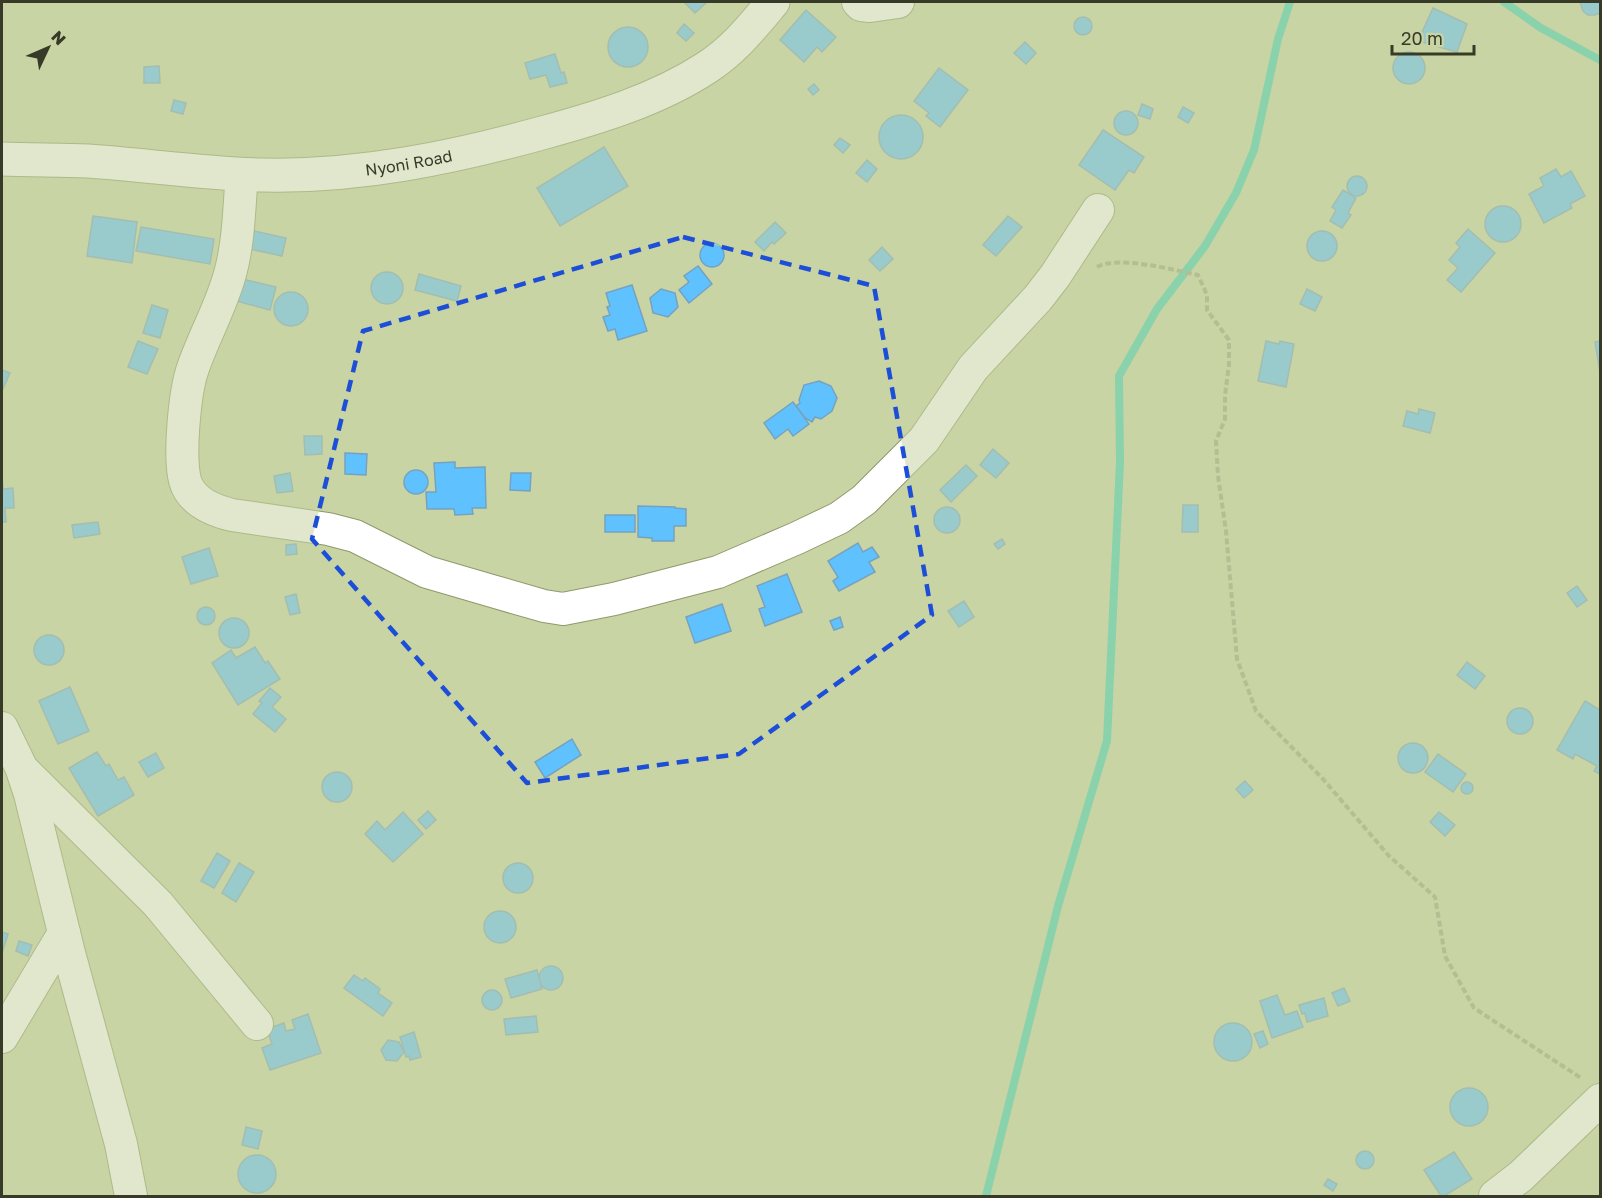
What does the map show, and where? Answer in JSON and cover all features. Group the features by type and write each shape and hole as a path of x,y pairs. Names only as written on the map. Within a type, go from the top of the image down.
{"street":[{"name":"Nyoni Road","path":"2,159 88,161 194,172 242,174 333,174 415,164 496,146 586,121 665,90 706,68 741,41 773,2"},
{"path":"858,2 861,5 870,6 898,2"},
{"path":"242,174 236,248 231,271 191,371 183,446 184,476 187,487 194,496 218,511 232,515 328,528 355,536 427,572 544,606 563,609 718,572 808,533 838,518 864,500 924,440 973,369 1049,283 1098,210"},
{"path":"2,728 21,767 30,794 64,933 121,1144 131,1197"},
{"path":"21,767 158,904 256,1024"},
{"path":"2,1037 64,933"},
{"path":"1495,1197 1521,1176 1591,1089"}],"path":[{"path":"1096,268 1103,264 1133,262 1198,275 1207,295 1208,310 1228,340 1229,365 1224,395 1225,419 1216,441 1218,476 1226,531 1237,659 1256,711 1323,779 1389,856 1435,897 1445,956 1474,1008 1591,1089"}],"highlighted area":[{"path":"683,237 874,286 932,615 739,754 527,783 312,539 363,331"}],"building":[{"path":"684,2 707,2 695,13"},
{"path":"1580,2 1600,2 1600,13 1588,15 1583,11"},
{"path":"1433,8 1467,24 1457,52 1418,41"},
{"path":"806,10 836,37 822,52 817,47 804,62 780,40"},
{"path":"1083,17 1089,20 1092,26 1089,32 1083,35 1077,32 1074,26 1077,20"},
{"path":"684,24 694,33 686,41 677,33"},
{"path":"628,27 642,33 648,47 642,61 628,67 614,61 608,47 614,33"},
{"path":"1025,42 1036,53 1026,64 1014,53"},
{"path":"1409,52 1420,57 1425,68 1420,79 1409,84 1398,79 1393,68 1398,57"},
{"path":"555,54 567,83 550,87 546,75 530,79 525,63"},
{"path":"159,66 160,83 144,83 144,67"},
{"path":"939,68 968,90 940,127 926,116 929,113 914,101"},
{"path":"814,84 819,90 813,95 808,89"},
{"path":"174,100 186,103 183,114 171,111"},
{"path":"1142,104 1153,109 1150,119 1138,115"},
{"path":"1183,107 1194,113 1188,123 1178,117"},
{"path":"1126,111 1131,112 1137,118 1137,128 1131,134 1126,135 1121,134 1115,128 1114,123 1115,118 1121,112"},
{"path":"901,115 916,122 923,137 916,152 901,159 886,152 879,137 886,122"},
{"path":"1103,130 1144,157 1134,173 1129,170 1115,190 1079,165"},
{"path":"840,138 850,145 843,153 834,145"},
{"path":"604,147 628,186 560,226 537,188"},
{"path":"867,160 877,169 867,182 856,173"},
{"path":"1556,169 1561,177 1571,171 1585,196 1570,204 1572,208 1544,223 1529,194 1544,186 1540,178"},
{"path":"1357,176 1364,179 1367,186 1364,193 1357,196 1350,193 1347,186 1350,179"},
{"path":"1343,190 1356,198 1348,213 1351,215 1342,228 1330,221 1336,210 1332,207"},
{"path":"1503,206 1516,211 1521,224 1516,237 1503,242 1490,237 1485,224 1490,211"},
{"path":"93,216 137,222 132,263 87,256"},
{"path":"1008,216 1022,227 996,256 983,245"},
{"path":"775,222 786,233 774,244 772,242 764,251 755,242"},
{"path":"141,227 214,239 210,264 136,251"},
{"path":"1468,229 1495,253 1461,292 1447,280 1458,268 1449,260 1460,247 1456,243"},
{"path":"254,231 286,238 282,256 250,249"},
{"path":"1322,231 1333,235 1337,246 1333,257 1322,261 1311,257 1307,246 1311,235"},
{"path":"712,243 720,247 724,255 720,263 712,267 704,263 700,255 704,247"},
{"path":"882,247 893,259 880,271 869,260"},
{"path":"698,266 712,284 689,303 679,290 689,282 684,276"},
{"path":"387,272 398,277 403,288 398,299 387,304 376,299 371,288 376,277"},
{"path":"419,274 461,286 457,301 415,290"},
{"path":"242,279 276,287 270,310 236,301"},
{"path":"632,285 647,331 618,340 615,329 608,331 603,317 610,315 606,293"},
{"path":"661,289 675,293 678,307 668,317 653,313 650,298"},
{"path":"1307,289 1322,297 1315,311 1300,304"},
{"path":"291,292 303,297 308,309 303,321 291,326 279,321 274,309 279,297"},
{"path":"152,305 168,310 160,338 143,333"},
{"path":"138,341 158,349 147,374 128,367"},
{"path":"1266,341 1294,344 1286,387 1258,381"},
{"path":"1600,341 1600,372 1595,342"},
{"path":"2,370 10,373 2,391"},
{"path":"819,381 831,386 837,398 832,411 821,419 815,417 812,422 805,418 796,406 800,403 804,385"},
{"path":"793,402 809,424 793,436 788,429 775,439 764,423"},
{"path":"1419,409 1435,413 1430,433 1403,426 1407,411 1418,414"},
{"path":"304,436 322,436 322,454 305,455"},
{"path":"993,449 1009,463 996,478 980,465"},
{"path":"345,453 367,454 366,475 345,474"},
{"path":"455,462 455,468 485,467 486,508 472,508 473,514 455,515 454,509 427,509 426,492 436,492 434,463"},
{"path":"966,465 977,476 951,502 940,490"},
{"path":"416,470 425,473 428,482 425,491 416,494 407,491 404,482 407,473"},
{"path":"290,473 293,491 277,493 274,476"},
{"path":"511,473 531,473 530,491 510,490"},
{"path":"2,476 3,489 13,488 14,508 5,508 6,522 2,522"},
{"path":"1183,505 1198,505 1198,532 1182,532"},
{"path":"638,506 686,509 686,526 674,526 674,541 652,541 652,538 638,537"},
{"path":"947,507 956,511 960,520 956,529 947,533 938,529 934,520 938,511"},
{"path":"605,515 635,515 635,532 605,532"},
{"path":"98,522 100,534 74,538 72,525"},
{"path":"1002,539 1005,544 998,549 994,544"},
{"path":"858,543 863,552 872,547 879,557 869,562 875,572 839,591 833,581 838,577 828,561"},
{"path":"296,544 297,554 286,555 286,545"},
{"path":"209,548 218,576 191,584 182,557"},
{"path":"787,574 802,612 765,626 759,609 765,607 757,586"},
{"path":"1577,586 1587,600 1577,607 1567,593"},
{"path":"296,594 300,613 290,615 285,597"},
{"path":"964,601 974,617 959,627 948,611"},
{"path":"722,604 731,631 695,643 686,617"},
{"path":"206,607 214,612 215,616 210,624 206,625 198,620 197,616 202,608"},
{"path":"840,617 843,627 834,630 830,621"},
{"path":"234,618 245,622 249,633 245,644 234,648 223,644 219,633 223,622"},
{"path":"49,635 60,639 64,650 60,661 49,665 38,661 34,650 38,639"},
{"path":"255,647 265,663 268,661 280,679 238,705 212,663 231,650 236,658"},
{"path":"1467,662 1485,676 1475,689 1457,675"},
{"path":"70,687 89,731 58,744 39,701"},
{"path":"270,688 281,697 272,707 286,719 275,732 253,714 262,703 259,701"},
{"path":"1585,701 1600,710 1600,774 1594,771 1597,766 1575,754 1573,759 1557,750"},
{"path":"1520,708 1529,712 1533,721 1529,730 1520,734 1511,730 1507,721 1511,712"},
{"path":"572,739 581,755 545,778 535,762"},
{"path":"1413,743 1419,744 1427,752 1427,764 1419,772 1413,773 1407,772 1399,764 1398,758 1399,752 1407,744"},
{"path":"97,752 106,766 109,764 118,780 124,777 134,795 98,816 69,768"},
{"path":"156,753 164,768 148,777 139,762"},
{"path":"1438,754 1466,774 1453,792 1425,772"},
{"path":"337,772 348,776 352,787 348,798 337,802 326,798 322,787 326,776"},
{"path":"1245,781 1253,790 1244,798 1236,789"},
{"path":"1469,782 1472,783 1472,793 1465,794 1462,793 1461,786 1462,783"},
{"path":"428,811 436,820 426,829 418,820"},
{"path":"403,812 423,834 393,862 365,834 377,821 385,830"},
{"path":"1439,812 1455,825 1445,836 1430,822"},
{"path":"217,853 230,861 214,888 201,881"},
{"path":"239,863 254,872 236,902 222,893"},
{"path":"518,863 529,867 533,878 529,889 518,893 507,889 503,878 507,867"},
{"path":"500,911 512,915 516,927 512,939 500,943 488,939 484,927 488,915"},
{"path":"2,932 8,934 2,953"},
{"path":"19,941 32,945 28,956 16,951"},
{"path":"551,966 559,970 563,978 559,986 551,990 543,986 539,978 543,970"},
{"path":"537,970 542,989 511,998 505,979"},
{"path":"354,975 363,981 365,978 380,989 378,993 392,1003 383,1016 344,988"},
{"path":"1344,988 1350,1001 1338,1006 1332,993"},
{"path":"492,990 499,993 502,1000 499,1007 492,1010 485,1007 482,1000 485,993"},
{"path":"1277,995 1285,1015 1297,1011 1303,1027 1272,1038 1260,1001"},
{"path":"1324,998 1328,1016 1307,1022 1305,1013 1302,1014 1299,1005"},
{"path":"308,1014 321,1053 270,1070 262,1048 272,1044 267,1029 284,1023 286,1031 295,1029 292,1020"},
{"path":"536,1016 538,1032 506,1035 504,1019"},
{"path":"1233,1023 1240,1024 1246,1029 1251,1035 1251,1049 1246,1055 1240,1060 1233,1061 1226,1060 1220,1055 1215,1049 1214,1042 1215,1035 1220,1029 1226,1024"},
{"path":"1263,1031 1268,1044 1260,1048 1254,1034"},
{"path":"414,1032 421,1057 410,1060 409,1056 406,1057 400,1037"},
{"path":"388,1040 399,1042 404,1052 397,1061 386,1060 381,1050"},
{"path":"1469,1088 1482,1094 1488,1107 1482,1120 1469,1126 1456,1120 1450,1107 1456,1094"},
{"path":"246,1127 262,1131 258,1149 242,1145"},
{"path":"1365,1151 1371,1154 1374,1160 1371,1166 1365,1169 1359,1166 1356,1160 1359,1154"},
{"path":"1454,1152 1472,1179 1441,1196 1424,1170"},
{"path":"257,1155 270,1161 276,1174 270,1187 257,1193 244,1187 238,1174 244,1161"},
{"path":"1328,1179 1337,1184 1333,1191 1324,1185"}],"waterway":[{"path":"986,1196 1058,906 1107,741 1120,462 1119,376 1157,309 1205,246 1236,193 1254,150 1278,39 1290,2"},
{"path":"1504,2 1541,28 1600,60"}]}
